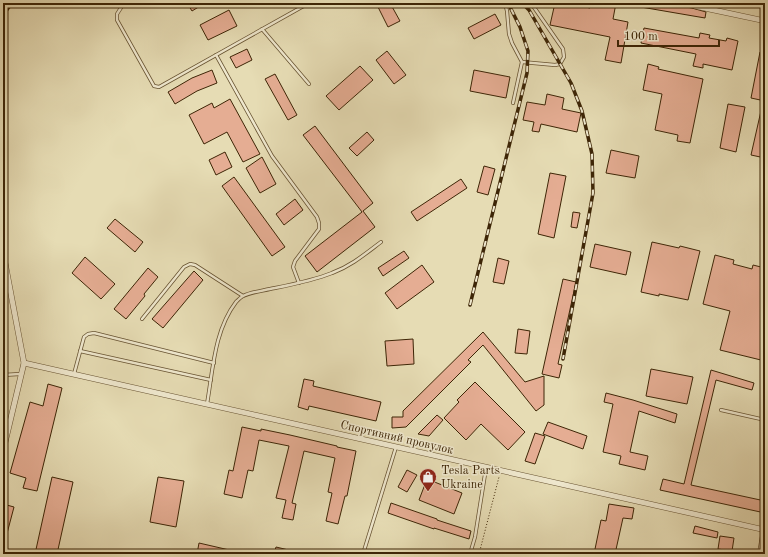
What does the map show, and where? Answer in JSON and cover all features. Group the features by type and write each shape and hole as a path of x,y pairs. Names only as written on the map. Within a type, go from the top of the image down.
{"street":[{"path":"695,6 765,21"},
{"path":"3,252 24,363 3,451"},
{"name":"Спортивний провулок","path":"24,363 764,530"}],"lane":[{"path":"124,3 117,14 117,20 154,86 159,87 309,3"},
{"path":"505,3 509,34 522,62 513,103"},
{"path":"522,62 555,65 560,64 564,57 563,49 531,3"},
{"path":"262,29 309,84"},
{"path":"216,55 272,156 317,217 319,228 295,261 293,267 298,283"},
{"path":"207,404 218,340 223,325 237,302 243,296 331,274 346,268 381,242"},
{"path":"142,319 184,267 190,264 195,265 243,296"},
{"path":"74,374 84,337 88,334 94,333 214,363"},
{"path":"80,352 211,380"},
{"path":"3,375 21,374"},
{"path":"721,410 765,420"},
{"path":"363,554 396,447"},
{"path":"470,554 475,537 486,468"},
{"path":"759,554 764,530"}],"path":[{"path":"479,554 501,471"}],"building":[{"path":"187,3 205,3 192,11"},
{"path":"376,3 390,3 400,21 388,27"},
{"path":"555,3 565,3 590,8 591,3 616,3 613,19 628,22 621,63 605,60 610,37 550,25"},
{"path":"635,3 663,3 692,8 706,12 705,18 635,6"},
{"path":"229,10 237,26 208,40 200,25"},
{"path":"495,14 501,25 474,39 468,28"},
{"path":"644,28 699,38 700,33 710,35 709,38 726,41 727,38 738,41 732,70 703,64 703,68 693,66 696,54 641,43"},
{"path":"247,49 252,60 236,68 230,57"},
{"path":"387,51 406,75 394,84 376,60"},
{"path":"760,52 765,53 765,101 751,98"},
{"path":"648,64 659,67 658,69 703,79 690,143 677,141 678,135 655,130 662,94 643,90"},
{"path":"360,66 373,80 339,110 326,96"},
{"path":"212,70 217,83 197,91 175,104 168,92 192,78"},
{"path":"474,70 510,77 506,98 470,91"},
{"path":"275,74 297,115 288,120 265,79"},
{"path":"547,94 564,98 562,109 581,113 577,132 541,124 539,132 532,131 534,122 523,120 527,102 545,105"},
{"path":"230,99 260,154 243,162 227,132 204,144 189,115 212,103 214,108"},
{"path":"763,102 765,102 765,158 751,155"},
{"path":"728,104 745,107 736,152 720,148"},
{"path":"315,126 373,203 363,211 375,227 317,272 305,256 362,212 303,135"},
{"path":"367,132 374,140 357,156 349,148"},
{"path":"611,150 639,156 635,178 606,173"},
{"path":"225,152 232,167 216,175 209,160"},
{"path":"262,157 276,184 260,193 246,168"},
{"path":"484,166 495,169 488,195 477,192"},
{"path":"550,173 566,176 554,238 538,234"},
{"path":"234,177 285,247 272,256 222,186"},
{"path":"461,179 467,188 417,221 411,212"},
{"path":"295,199 303,210 284,225 276,214"},
{"path":"573,212 580,213 577,228 571,227"},
{"path":"115,219 143,242 135,252 107,228"},
{"path":"652,242 679,248 680,246 700,251 688,300 641,292"},
{"path":"595,244 631,252 626,275 590,267"},
{"path":"404,251 409,258 383,276 378,268"},
{"path":"715,255 734,260 733,264 752,269 753,265 765,268 765,361 720,350 730,311 703,304"},
{"path":"85,257 115,284 101,299 72,273"},
{"path":"498,258 509,261 504,284 493,282"},
{"path":"422,265 434,282 397,309 385,293"},
{"path":"148,268 158,277 126,319 114,309"},
{"path":"194,271 203,280 163,328 152,319"},
{"path":"563,279 576,282 558,364 562,365 559,378 542,374"},
{"path":"518,329 530,331 527,354 515,353"},
{"path":"483,332 525,382 544,376 544,405 536,411 483,345 468,360 471,362 406,427 392,428 392,417 403,417 403,411"},
{"path":"413,339 414,364 387,366 385,341"},
{"path":"651,369 693,377 687,404 646,396"},
{"path":"711,370 754,383 752,390 716,380 691,485 765,501 765,513 660,490 663,479 684,484"},
{"path":"304,379 314,381 313,386 381,402 376,421 309,406 308,410 298,407"},
{"path":"475,382 525,432 508,450 481,424 466,440 444,418 459,402 457,400"},
{"path":"48,384 62,388 37,491 23,488 26,478 10,473 30,402 43,406"},
{"path":"606,393 677,414 675,423 639,411 630,452 648,456 645,470 619,464 621,456 603,452 613,404 604,402"},
{"path":"437,415 443,420 429,436 418,434"},
{"path":"548,422 587,436 583,449 543,434"},
{"path":"242,427 290,435 356,451 347,496 345,496 338,524 326,521 332,493 328,492 335,458 304,451 292,503 296,504 293,520 282,518 286,500 276,498 289,446 259,440 253,471 248,470 242,498 224,494 229,470 233,471"},
{"path":"535,433 545,436 535,464 525,461"},
{"path":"407,470 417,475 407,492 398,487"},
{"path":"52,477 73,482 57,554 35,554"},
{"path":"158,477 184,481 176,527 150,522"},
{"path":"427,479 462,493 454,514 419,500"},
{"path":"391,503 471,531 469,539 388,513"},
{"path":"3,504 14,507 5,541 3,541"},
{"path":"609,504 634,508 632,519 623,518 615,554 594,554 601,520 606,521"},
{"path":"695,526 718,532 717,538 693,533"},
{"path":"720,536 734,538 732,551 718,549"},
{"path":"199,543 238,552 237,554 197,554"},
{"path":"276,547 297,552 296,554 274,554"}],"railway":[{"path":"3,15 12,3"},
{"path":"470,305 527,73 528,51 520,27 508,3"},
{"path":"522,3 529,10 571,83 582,111 592,154 593,193 563,359"}],"place":[{"name":"Tesla Parts Ukraine","path":"428,492"}]}
